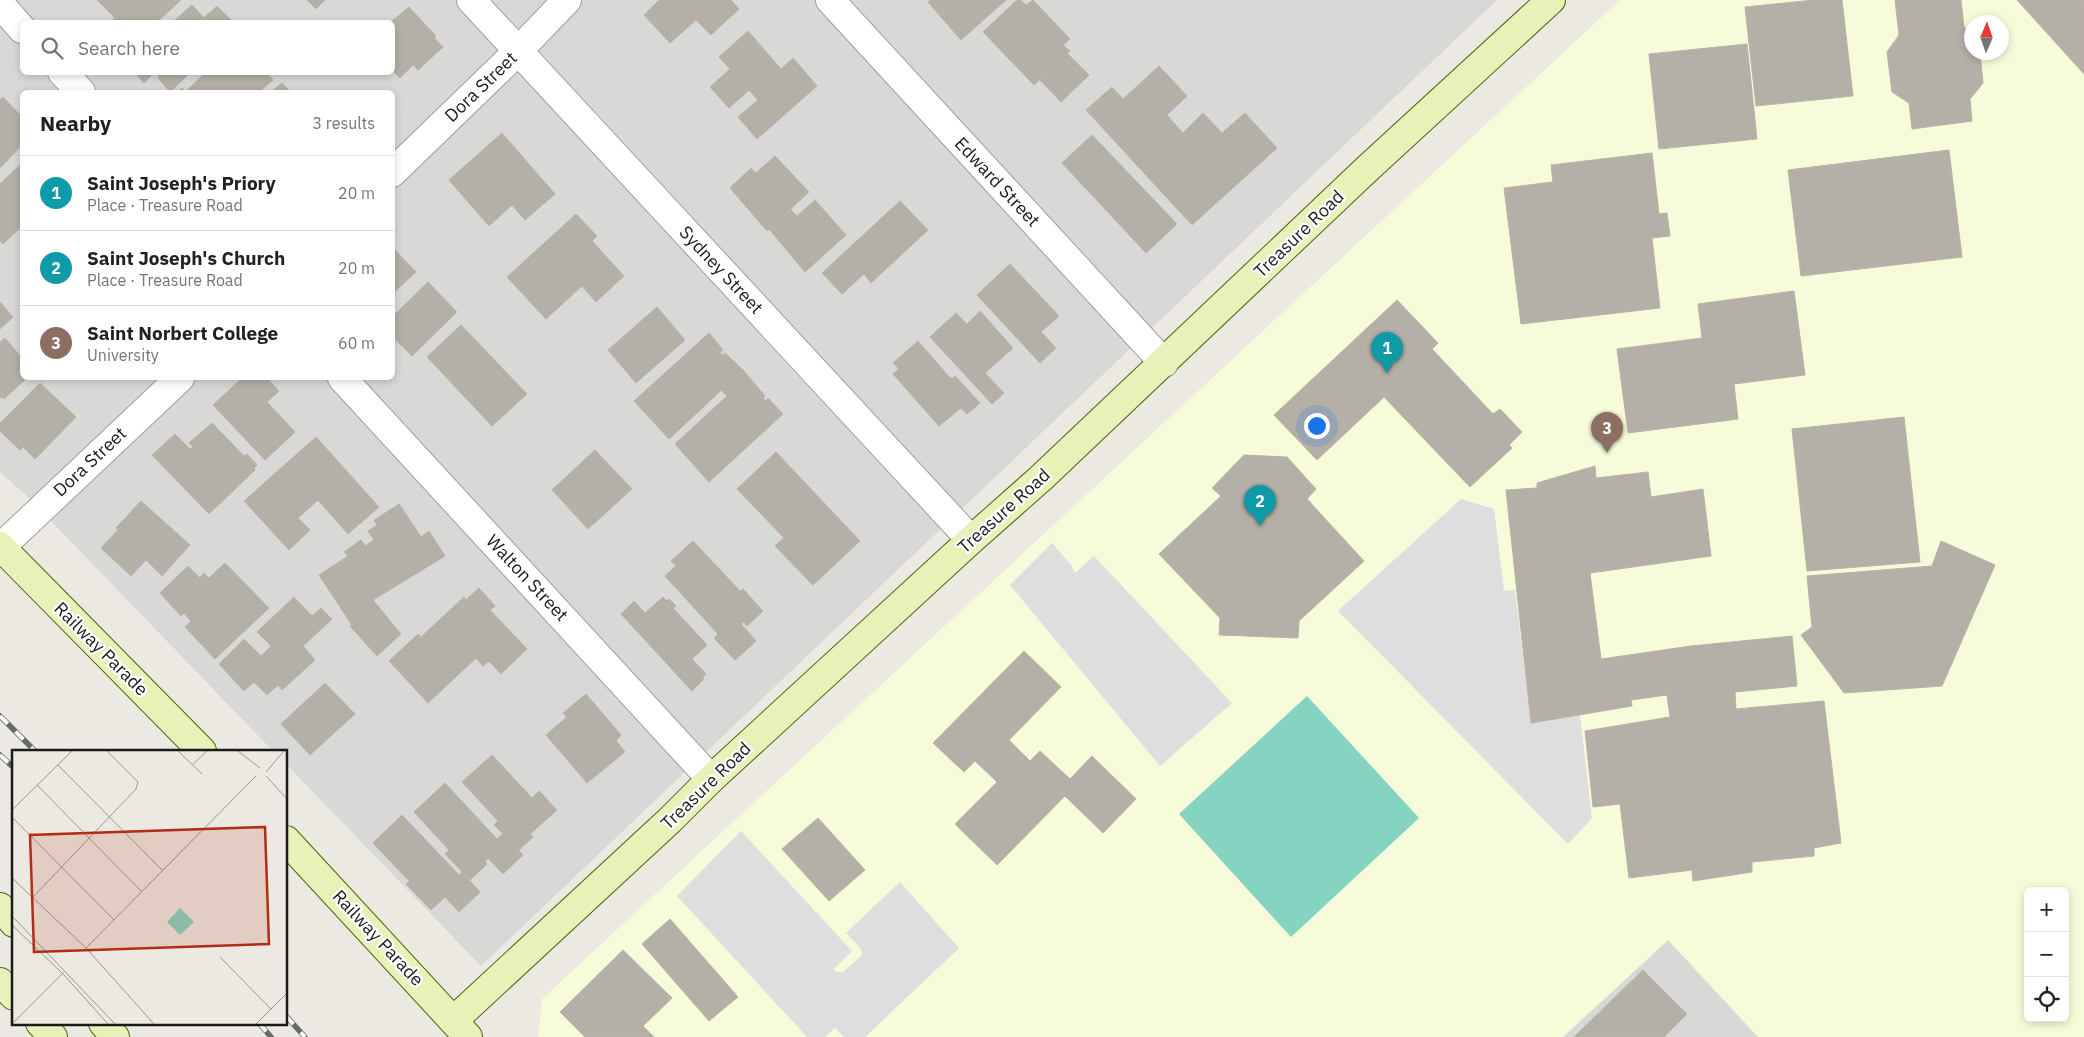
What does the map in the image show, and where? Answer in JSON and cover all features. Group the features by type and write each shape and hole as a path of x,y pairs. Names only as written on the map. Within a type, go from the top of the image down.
{"street":[{"name":"Sydney Street","path":"471,0 971,540"},
{"name":"Dora Street","path":"395,170 518,51 567,0"},
{"name":"Edward Street","path":"830,0 1164,363"},
{"name":"Treasure Road","path":"461,1028 711,779 1041,478 1368,169 1551,0"},
{"path":"0,4 20,27"},
{"path":"65,75 79,90"},
{"name":"Dora Street","path":"0,546 178,380"},
{"name":"Walton Street","path":"344,380 711,779"},
{"name":"Railway Parade","path":"0,546 201,750"},
{"name":"Railway Parade","path":"288,842 461,1028"},
{"path":"0,907 12,921"},
{"path":"0,982 12,994"},
{"path":"41,1024 53,1037"},
{"path":"104,1024 115,1037"}],"shaded area":[{"path":"0,0 1497,0 481,966 288,766 288,750 272,750 26,495 0,472"},
{"path":"1620,0 2084,0 2084,1037 1758,1037 1668,940 1563,1037 538,1037 542,999"},
{"path":"1461,499 1494,509 1504,591 1515,590 1531,723 1580,715 1592,818 1568,844 1338,611"},
{"path":"1052,543 1072,566 1074,572 1094,556 1232,703 1160,766 1010,585"},
{"path":"1307,696 1419,818 1291,937 1179,814"},
{"path":"741,831 852,951 834,969 837,972 843,972 862,955 861,949 846,933 900,882 959,948 865,1037 844,1037 835,1028 825,1037 807,1037 677,896"},
{"path":"1668,940 1758,1037 1563,1037"}],"building":[{"path":"97,0 181,0 159,20 112,20 115,18"},
{"path":"307,0 325,0 316,9"},
{"path":"659,0 731,0 739,9 711,35 696,20 670,43 644,15"},
{"path":"931,0 1006,0 961,40 928,2"},
{"path":"1017,0 1026,5 1033,0 1070,39 1063,45 1070,51 1034,85 983,32"},
{"path":"1814,0 1842,0 1853,96 1756,106 1745,7"},
{"path":"1895,0 1961,0 1964,27 1964,60 1981,60 1983,83 1970,99 1972,121 1912,129 1909,103 1892,92 1887,52 1899,35"},
{"path":"2017,0 2084,0 2084,74"},
{"path":"192,5 204,18 217,6 231,20 175,20"},
{"path":"409,7 436,36 434,38 443,47 418,70 413,65 400,78 395,73 395,20 393,20"},
{"path":"748,31 781,69 793,58 817,86 757,139 738,117 758,100 749,90 729,108 710,87 730,69 719,57"},
{"path":"1747,44 1757,139 1659,149 1649,54"},
{"path":"1067,53 1089,75 1061,102 1040,80"},
{"path":"1159,66 1187,96 1167,115 1183,133 1203,113 1222,133 1245,113 1277,148 1192,225 1086,110 1112,87 1123,99"},
{"path":"137,75 152,75 144,83"},
{"path":"157,75 188,75 172,90 168,90"},
{"path":"203,75 269,75 273,80 261,90 187,90"},
{"path":"282,83 289,90 273,90"},
{"path":"3,97 20,115 20,147 0,168 0,100"},
{"path":"502,133 555,194 525,220 512,205 489,226 449,180"},
{"path":"1092,135 1177,224 1146,253 1062,163"},
{"path":"1949,150 1962,257 1801,276 1788,170"},
{"path":"1652,153 1659,214 1667,213 1670,236 1652,238 1660,308 1521,324 1504,188 1553,182 1551,165"},
{"path":"775,156 809,192 767,231 730,188 751,168 756,173"},
{"path":"20,165 20,228 3,244 0,241 0,184"},
{"path":"815,200 846,235 805,272 769,229 791,210 797,216"},
{"path":"900,201 928,230 871,283 864,274 842,294 822,273"},
{"path":"576,214 597,236 592,241 624,276 596,302 582,286 546,319 507,277"},
{"path":"395,250 416,272 395,291"},
{"path":"1010,264 1059,316 1041,332 1056,348 1040,363 977,295"},
{"path":"428,282 457,312 412,356 395,339 395,314"},
{"path":"1794,291 1805,375 1734,384 1738,419 1628,433 1617,349 1702,338 1698,304"},
{"path":"1397,300 1438,343 1432,349 1493,414 1500,409 1522,432 1509,445 1512,448 1470,487 1384,397 1317,460 1274,415"},
{"path":"0,302 13,317 0,329"},
{"path":"657,307 685,340 636,383 608,350"},
{"path":"980,311 1013,348 985,373 1004,393 992,404 930,337 956,313 967,324"},
{"path":"461,325 527,394 492,426 427,357"},
{"path":"709,333 723,350 720,353 722,355 725,353 743,370 669,439 634,401"},
{"path":"5,338 20,356 20,380 25,380 4,399 0,398 0,342"},
{"path":"918,341 951,379 955,376 980,403 967,414 961,408 939,426 893,374 899,369 893,363"},
{"path":"743,370 765,396 763,398 766,401 768,398 783,414 709,482 675,444 727,396 721,390"},
{"path":"240,380 269,380 279,391 267,402 295,432 265,460 213,405"},
{"path":"40,383 76,417 35,459 23,447 20,450 0,431 0,423"},
{"path":"1904,417 1920,562 1807,571 1792,429"},
{"path":"212,423 244,456 247,454 257,465 254,468 255,470 209,514 152,455 175,434 190,449 193,447 189,443"},
{"path":"316,437 379,507 348,534 318,500 298,518 310,530 289,550 244,501"},
{"path":"595,450 632,489 588,529 552,490"},
{"path":"776,452 860,541 813,585 775,546 784,538 737,489"},
{"path":"1244,455 1287,457 1316,489 1307,499 1364,561 1299,621 1298,638 1219,635 1220,618 1159,554 1221,496 1212,488"},
{"path":"1595,466 1596,478 1648,472 1651,497 1703,489 1711,556 1590,573 1601,659 1691,646 1792,636 1797,686 1735,692 1736,709 1824,701 1841,843 1814,848 1814,856 1752,862 1752,872 1693,881 1692,870 1629,878 1620,804 1593,807 1585,731 1670,717 1667,695 1631,700 1632,706 1531,723 1506,490 1537,488 1537,483"},
{"path":"141,501 190,545 162,576 146,560 131,576 101,548 118,530 116,528"},
{"path":"399,504 421,537 429,531 445,556 373,600 401,634 377,656 350,626 352,625 319,575 348,556 344,552 361,540 365,546 374,540 368,531 377,525 374,520"},
{"path":"693,541 740,591 743,589 763,611 747,626 744,622 741,624 756,641 735,660 714,638 718,634 665,576 676,566 671,561"},
{"path":"1941,541 1995,565 1942,686 1844,693 1801,635 1812,627 1807,576 1932,566"},
{"path":"225,563 269,608 215,659 185,627 191,621 184,613 181,616 160,593 188,566 200,578 204,573 209,578"},
{"path":"479,588 495,606 490,610 527,649 501,674 489,661 483,666 476,658 428,703 389,661 418,634 421,637 464,597 466,600"},
{"path":"294,597 312,616 321,608 332,619 303,646 315,660 282,690 278,685 267,695 254,682 244,691 219,664 244,639 261,656 271,646 257,632"},
{"path":"663,597 667,601 669,599 676,606 673,608 707,645 692,659 706,674 702,678 704,679 692,691 621,614 634,601 645,613"},
{"path":"1024,651 1061,687 1009,740 1030,761 1040,751 1070,779 1092,756 1136,799 1103,833 1065,796 997,865 955,824 997,782 975,761 964,772 933,743"},
{"path":"325,683 355,714 310,755 281,724"},
{"path":"586,694 621,735 616,741 625,752 587,783 546,735 567,717 563,713"},
{"path":"492,755 532,798 539,791 557,810 530,834 533,837 519,850 494,825 498,821 462,782"},
{"path":"445,783 497,839 503,834 523,855 503,874 488,858 485,862 487,864 470,880 445,854 449,850 414,812"},
{"path":"402,815 459,875 462,872 480,892 459,912 445,897 431,910 406,884 410,882 373,843"},
{"path":"818,818 865,870 829,901 782,849"},
{"path":"670,919 738,997 709,1021 642,944"},
{"path":"623,950 672,998 643,1026 654,1037 585,1037 560,1012"},
{"path":"1643,970 1687,1014 1664,1037 1574,1037"}],"railway":[{"path":"0,716 34,750"},
{"path":"0,755 12,766"},
{"path":"288,1018 305,1037"},
{"path":"260,1024 271,1037"}],"place":[{"name":"Saint Joseph's Priory","path":"1387,373"},
{"name":"Saint Norbert College","path":"1607,453"},
{"name":"Saint Joseph's Church","path":"1260,526"}]}
